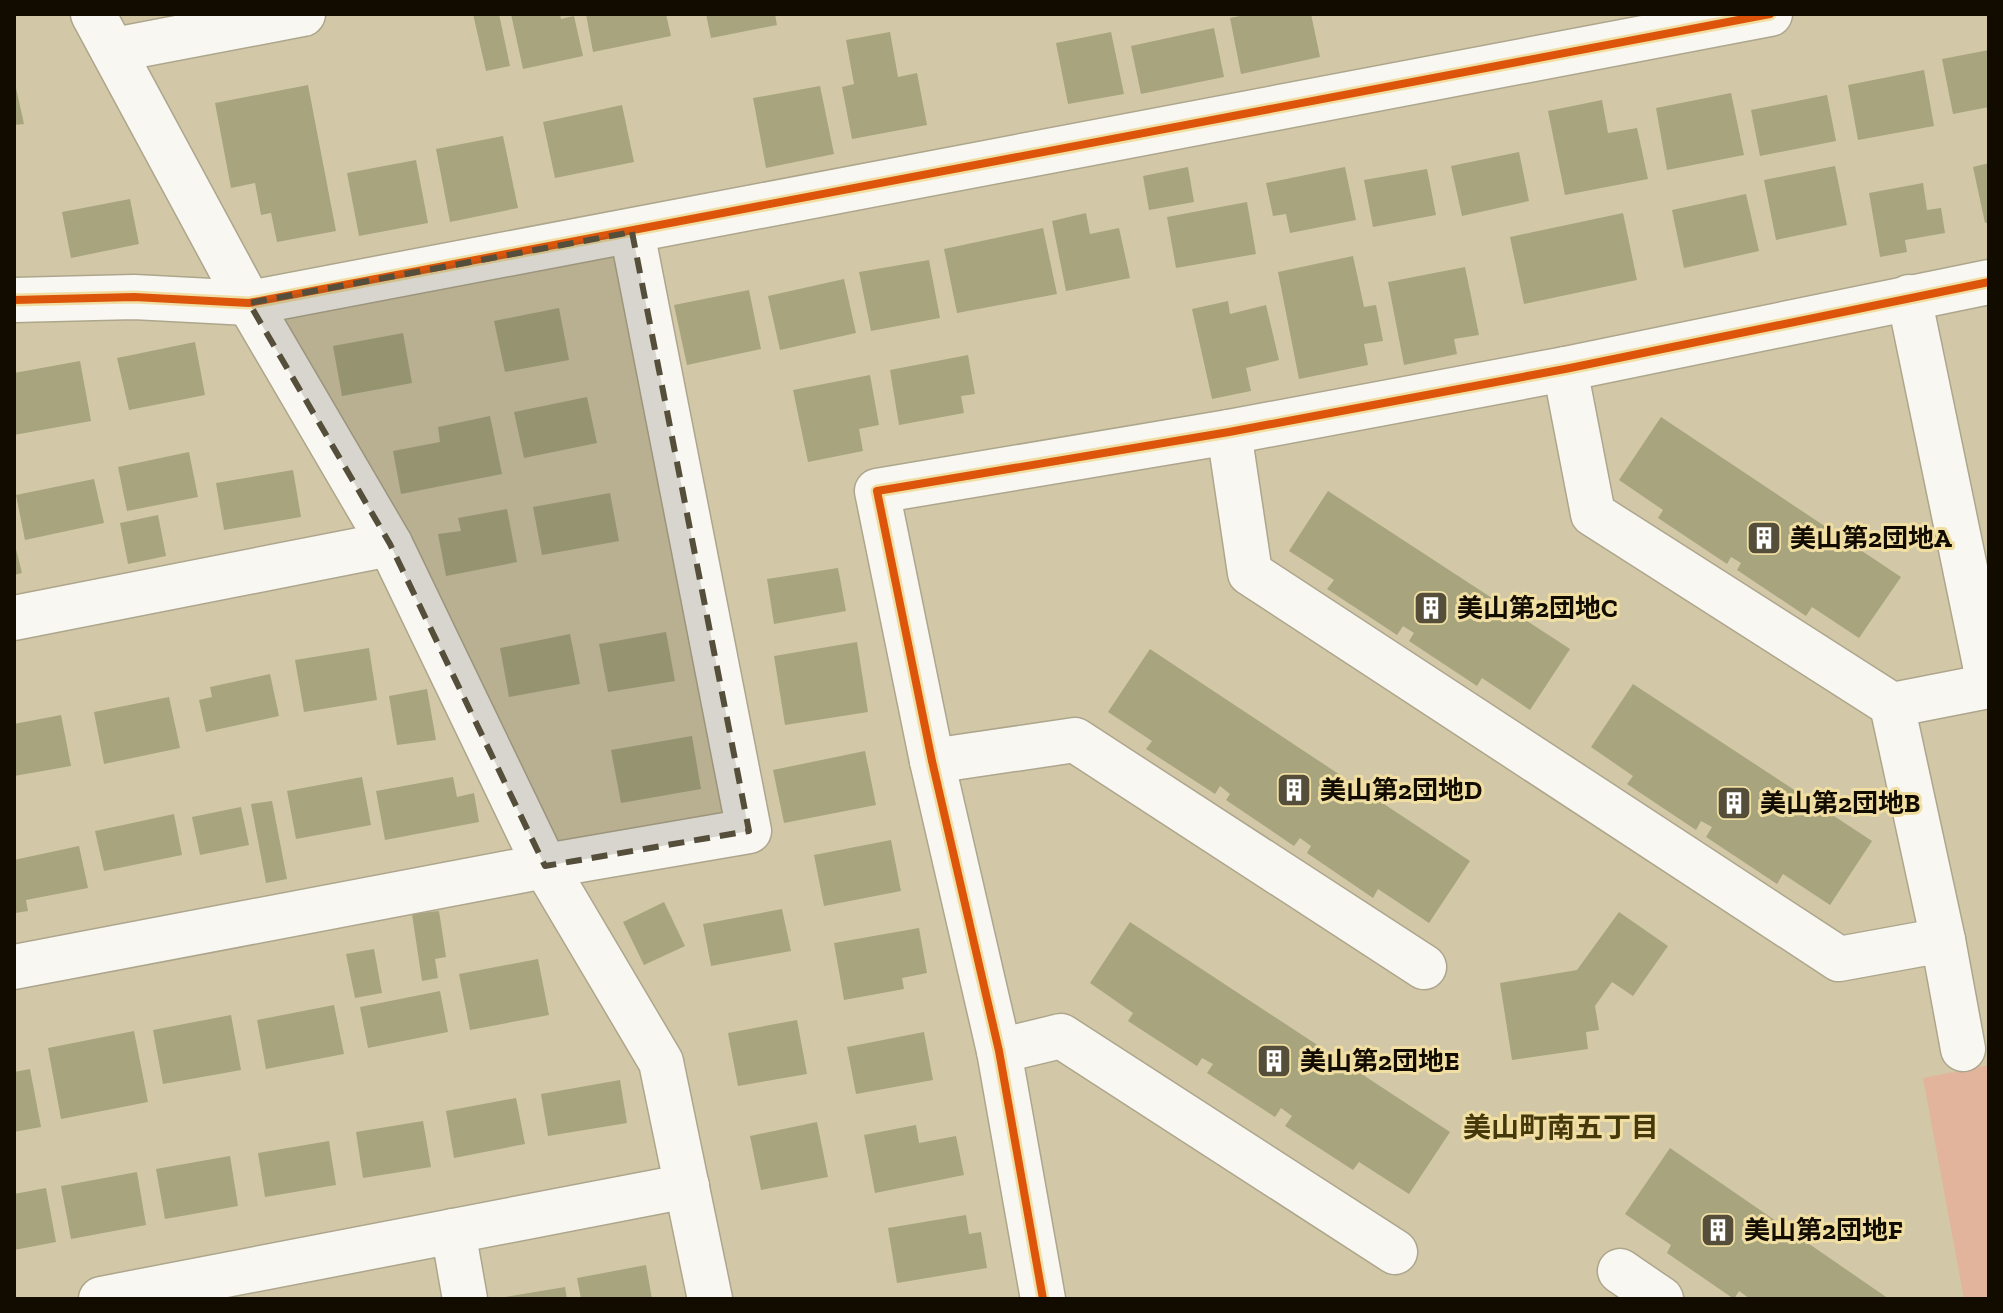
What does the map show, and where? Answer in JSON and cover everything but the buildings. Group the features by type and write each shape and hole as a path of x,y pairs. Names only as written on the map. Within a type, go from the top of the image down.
{"street":[{"path":"303,14 103,32 249,303 390,544 545,866 661,1062 710,1299"},
{"path":"14,300 134,297 249,303 1770,14"},
{"path":"14,967 545,866 749,831 632,232"},
{"path":"1043,1299 999,1051 932,761 877,491 1229,432 1565,369 1989,282"},
{"path":"1565,369 1593,514 1892,705 1989,685 1909,297"},
{"path":"1229,432 1250,573 1839,959 1943,940"},
{"path":"14,618 390,544"},
{"path":"1892,705 1943,940 1963,1049"},
{"path":"932,761 1075,740 1424,967"},
{"path":"999,1051 1061,1036 1395,1252"},
{"path":"101,1299 687,1186"},
{"path":"453,1231 465,1299"},
{"path":"1620,1271 1661,1299"}],"highlighted area":[{"path":"632,232 749,831 545,866 390,544 249,303"}],"shaded area":[{"path":"1989,1065 1989,1299 1964,1299 1923,1078"}],"cycle path":[{"path":"14,300 134,297 249,303 1770,14"},
{"path":"1043,1299 999,1051 932,761 877,491 1229,432 1565,369 1989,282"}],"place":[{"name":"美山第2団地A","path":"1764,538"},
{"name":"美山第2団地C","path":"1431,608"},
{"name":"美山第2団地D","path":"1294,790"},
{"name":"美山第2団地B","path":"1734,803"},
{"name":"美山第2団地E","path":"1274,1061"},
{"name":"美山第2団地F","path":"1718,1230"}],"district":[{"name":"美山町南五丁目","path":"1561,1127"}]}
